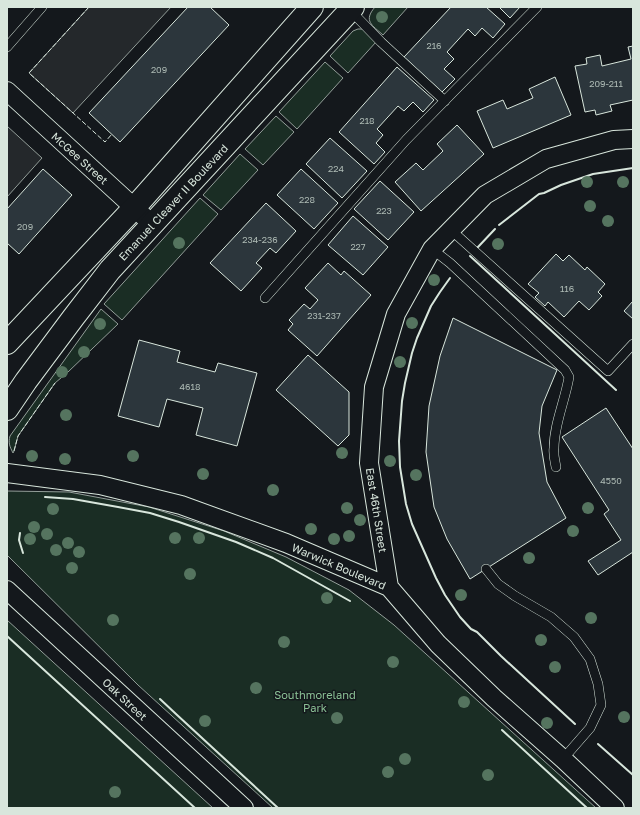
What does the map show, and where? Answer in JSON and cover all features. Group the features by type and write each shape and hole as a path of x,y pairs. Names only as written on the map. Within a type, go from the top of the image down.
{"main road":[{"path":"7,343 134,208 312,7"},
{"name":"Emanuel Cleaver II Boulevard","path":"7,409 31,374 110,270 350,8"}],"street":[{"name":"McGee Street","path":"7,91 152,224"},
{"name":"East 46th Street","path":"389,587 369,463 374,387 396,314 432,249 485,195 546,159 614,140 633,139"},
{"name":"Warwick Boulevard","path":"7,473 100,485 182,505 286,543 389,587 438,644 494,698 563,759 615,808"},
{"name":"Oak Street","path":"7,590 244,808"}],"lane":[{"path":"7,47 42,7"},
{"path":"265,298 406,140 537,7"},
{"path":"350,8 381,42 445,101"},
{"path":"451,230 608,371 633,344"},
{"path":"432,249 450,263 565,370 569,377 567,391 555,431 553,449 556,467"},
{"path":"486,569 498,584 514,596 551,617 574,637 590,660 598,684 601,706 590,728 563,759"}],"green space":[{"path":"375,7 408,7 383,35 372,25 369,19 371,12"},
{"path":"362,29 376,42 348,73 330,56 353,31"},
{"path":"325,62 343,78 297,129 279,112"},
{"path":"276,116 294,132 263,165 245,149"},
{"path":"240,154 258,170 221,210 203,195"},
{"path":"200,198 218,214 122,320 104,304"},
{"path":"101,309 118,324 55,383 18,436 13,453 9,441 10,436"},
{"name":"Southmoreland Park","path":"7,491 69,492 149,507 224,531 286,557 349,590 394,625 596,808 273,808 138,685 7,555"},
{"path":"7,620 213,808 7,808"}],"shaded area":[{"path":"89,7 171,7 73,113 29,73"},
{"path":"7,126 42,158 7,197"}],"building":[{"path":"188,7 210,7 229,25 120,142 89,113"},
{"path":"451,7 486,7 505,24 493,38 482,28 475,36 468,29 447,52 454,59 444,69 455,79 442,92 404,57"},
{"path":"499,7 520,7 510,18"},
{"path":"633,46 633,100 610,105 612,111 596,115 595,110 585,112 575,66 587,64 586,58 600,55 602,66 631,59 628,47"},
{"path":"397,67 434,100 423,112 413,102 404,111 398,106 377,129 383,135 376,143 385,152 374,164 339,132"},
{"path":"555,77 571,115 493,148 477,111 503,100 507,109 533,98 529,89"},
{"path":"457,125 484,154 421,211 395,182 416,163 423,170 443,151 437,144"},
{"path":"330,138 367,171 342,198 306,164"},
{"path":"43,169 72,195 19,254 7,243 7,209"},
{"path":"301,169 338,203 314,229 277,195"},
{"path":"380,181 414,212 388,240 354,209"},
{"path":"266,203 296,231 276,253 270,248 256,263 262,268 241,291 210,263"},
{"path":"353,216 388,247 363,275 328,245"},
{"path":"556,254 563,261 569,255 585,270 587,267 605,284 598,292 602,296 589,310 579,301 564,317 548,302 545,306 535,297 539,293 528,284"},
{"path":"328,263 341,275 344,271 371,295 317,356 288,330 293,324 289,320 304,304 310,309 318,300 305,288"},
{"path":"633,301 633,319 624,311"},
{"path":"453,318 557,370 542,406 539,433 547,482 566,518 470,579 447,539 434,507 426,452 429,406 440,356"},
{"path":"139,340 180,351 177,362 215,372 218,363 257,373 237,446 196,435 203,408 167,399 159,427 118,416"},
{"path":"308,355 349,392 349,435 338,446 276,390"},
{"path":"606,408 633,449 633,552 598,575 588,561 621,540 604,514 609,510 562,437"}],"fence":[{"path":"89,7 29,73 105,142 112,134"},
{"path":"14,451 18,436 55,383"}],"wall":[{"path":"499,225 539,194 593,174 633,168"},
{"path":"478,247 495,229"},
{"path":"470,256 616,390"},
{"path":"450,278 431,306 417,338 405,383 399,441 400,467 406,504 412,524 436,578 445,595 460,617 471,629 477,632 575,724"},
{"path":"45,497 73,499 118,507 150,513 179,522 236,542 273,558 350,601"},
{"path":"20,533 19,540 23,553"},
{"path":"7,636 195,808"},
{"path":"160,699 278,808"},
{"path":"502,730 587,808"},
{"path":"598,744 633,775"}]}
